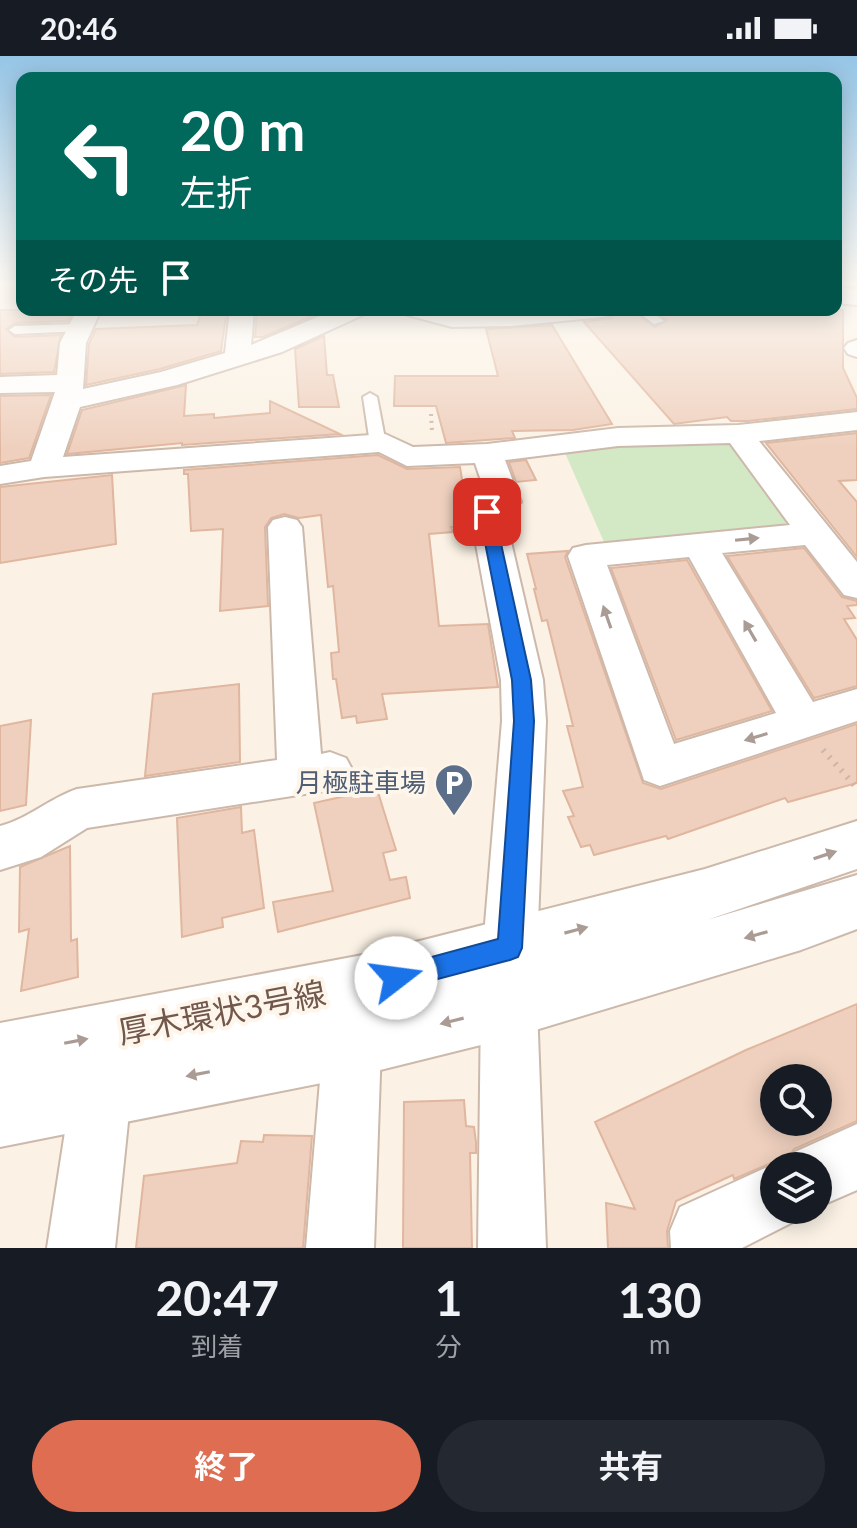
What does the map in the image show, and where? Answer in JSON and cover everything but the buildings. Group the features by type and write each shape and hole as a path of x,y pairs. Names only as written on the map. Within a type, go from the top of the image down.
{"street":[{"path":"44,468 68,392 75,338"},
{"path":"237,358 239,338"},
{"path":"0,385 68,392 167,379 273,347 291,338"},
{"path":"754,400 789,428"},
{"path":"0,475 44,468 385,443 407,457 487,453 604,438 738,434 857,421"},
{"path":"738,434 857,586"},
{"path":"487,453 505,502 487,512 522,680 524,721 509,978 512,1248"},
{"path":"0,848 24,842 62,805 77,809 315,772 304,602 285,527"},
{"path":"814,533 586,556 660,767 811,734 857,705"},
{"path":"699,544 811,734"},
{"name":"厚木環状3号線","path":"0,1113 352,1045 705,895 857,845"},
{"name":"厚木環状3号線","path":"0,1056 368,985 509,978 801,922 857,902"},
{"path":"340,1248 352,1045"},
{"path":"81,1248 101,1093"},
{"path":"832,1168 857,1156"},
{"path":"705,1248 704,1231 760,1204"}],"lane":[{"path":"370,397 378,444"}],"path":[{"path":"811,734 857,788"}],"green space":[{"path":"732,437 797,526 604,542 562,446"}],"place":[{"name":"月極駐車場","path":"454,817"}],"route":[{"path":"396,978 510,948 524,721 522,680 487,512"}]}
